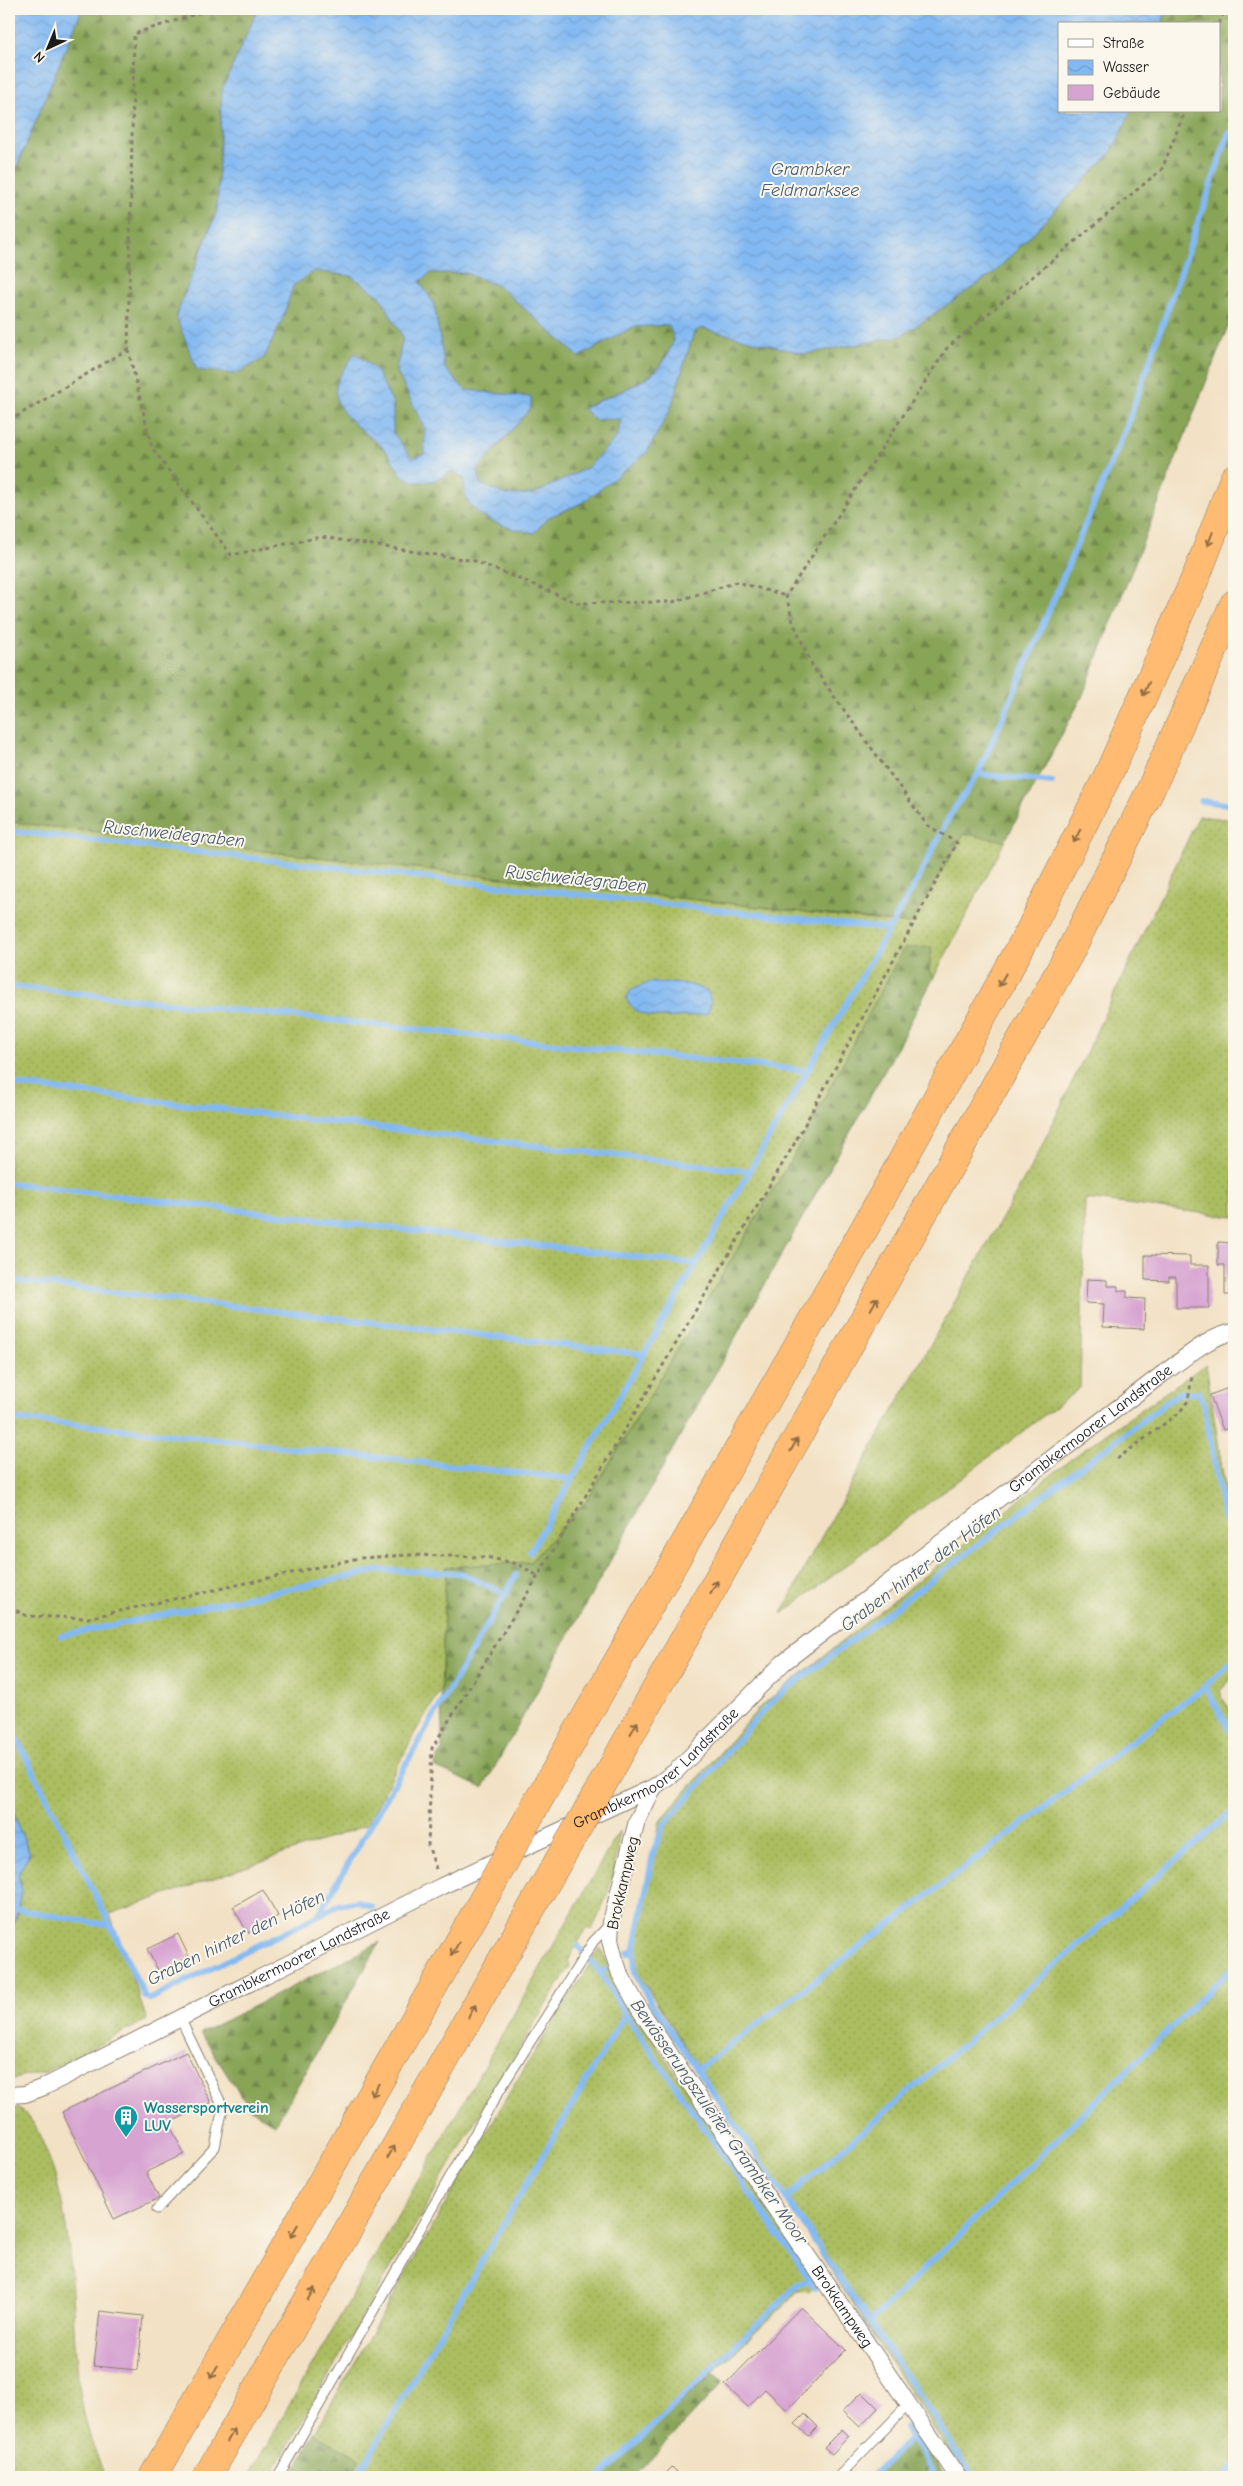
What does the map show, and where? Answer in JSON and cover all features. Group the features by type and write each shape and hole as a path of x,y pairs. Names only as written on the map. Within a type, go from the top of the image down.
{"highway":[{"path":"154,2477 867,1224 1028,932 1112,766 1198,572 1234,478"},
{"path":"207,2477 610,1770 1068,956 1148,795 1234,604"}],"street":[{"name":"Grambkermoorer Landstraße","path":"9,2095 25,2094 44,2087 442,1886 654,1787 676,1771 783,1663 1161,1375 1199,1348 1225,1334 1234,1332"},
{"name":"Brokkampweg","path":"654,1787 637,1821 611,1922 610,1940 620,1974 640,2010 958,2477"}],"lane":[{"path":"278,2477 498,2093 594,1942 611,1922"},
{"path":"157,2209 215,2147 224,2108 180,2018"},
{"path":"838,2477 908,2405"}],"path":[{"path":"211,9 134,34 128,349 152,448 231,555 321,537 475,561 578,603 673,602 737,582 786,596"},
{"path":"1220,22 1225,9"},
{"path":"442,1886 428,1846 432,1748 538,1576 793,1146 957,843 927,824 813,667 793,622 786,596 947,348 1162,170 1185,112"},
{"path":"9,420 128,349"},
{"path":"1116,1459 1179,1414 1188,1398 1190,1388"},
{"path":"9,1607 26,1616 88,1618 359,1558 410,1555 486,1557 518,1564 538,1576"}],"green space":[{"path":"82,9 258,9 222,90 217,211 198,257 264,358 283,318 293,286 314,271 351,276 380,296 403,337 396,370 425,429 424,454 412,459 393,433 393,403 355,354 336,385 361,431 386,451 398,471 413,481 437,481 453,471 464,479 467,501 534,533 549,517 583,503 670,410 694,332 702,328 805,354 901,336 994,273 1111,153 1131,112 1220,112 1220,22 1163,22 1167,9 1234,9 1234,311 1082,697 1005,841 964,834 910,924 9,822 9,186"},
{"path":"430,273 466,273 500,287 579,357 633,327 670,325 675,339 662,363 646,378 584,408 595,420 621,418 618,437 587,468 533,494 507,495 480,484 478,469 531,408 531,397 465,390 445,369 434,304 420,282"},
{"path":"1199,816 1234,820 1234,1217 1085,1199 1080,1388 782,1614 809,1559 1035,1160"},
{"path":"9,822 909,924 964,833 1005,841 934,977 904,948 794,1155 588,1499 530,1562 446,1567 441,1690 417,1729 367,1825 110,1914 147,2020 45,2072 9,2080 9,1936 19,1909 21,1882 18,1875 30,1853 18,1826 9,1798"},
{"path":"932,947 929,971 934,977 889,1063 483,1788 434,1767 442,1750 441,1690 446,1567 530,1562 588,1499 794,1155 904,948"},
{"path":"1206,1364 1227,1501 1234,1529 1234,1676 1220,1691 1234,1722 1234,2477 968,2477 953,2458 633,1966 660,1821 761,1706 1075,1456"},
{"path":"619,1831 611,1882 592,1930 587,1928 568,1960 570,1966 494,2089 270,2477 248,2477"},
{"path":"380,1942 275,2125 249,2108 201,2033"},
{"path":"600,1948 621,1993 819,2281 809,2292 799,2291 616,2464 599,2477 351,2477 360,2459 314,2434 512,2088"},
{"path":"18,2108 32,2121 40,2136 55,2177 63,2207 70,2268 76,2360 82,2402 90,2435 106,2477 9,2477 9,2110"},
{"path":"714,2373 723,2382 634,2477 599,2477"},
{"path":"915,2431 945,2477 868,2477"},
{"path":"314,2434 361,2459 351,2477 292,2477"}],"water":[{"path":"9,9 82,9 9,186"},
{"name":"Grambker Feldmarksee","path":"258,9 1167,9 1163,22 1058,22 1058,112 1131,112 1111,153 994,273 901,336 805,354 702,328 694,332 670,410 646,454 582,503 549,517 534,533 498,524 481,515 468,502 464,479 453,471 439,478 424,482 408,479 400,472 386,451 353,423 340,407 336,397 337,383 355,353 375,369 393,403 393,433 412,458 424,454 425,429 396,370 403,337 380,296 351,276 314,271 293,286 283,318 264,358 236,374 197,370 176,316 217,211 222,90","holes":["430,273 466,273 500,287 579,357 633,327 669,325 674,339 662,364 646,379 584,409 595,420 621,419 617,437 587,468 534,494 507,495 480,484 478,469 531,408 531,397 465,390 445,369 434,304 420,282"]},
{"path":"650,982 688,984 708,991 711,1004 707,1014 661,1017 637,1011 626,999 630,991"},
{"path":"9,1798 18,1826 30,1853 18,1875 21,1898 9,1936"}],"building":[{"path":"1218,1242 1234,1243 1234,1295 1225,1295 1225,1265 1218,1265"},
{"path":"1145,1255 1190,1256 1190,1265 1209,1265 1209,1308 1176,1308 1176,1277 1169,1277 1169,1281 1145,1280"},
{"path":"1087,1279 1107,1280 1107,1286 1118,1286 1118,1291 1127,1291 1127,1298 1145,1299 1144,1329 1103,1327 1104,1304 1086,1303"},
{"path":"1234,1386 1234,1426 1223,1430 1210,1395"},
{"path":"263,1890 278,1916 248,1933 233,1907"},
{"path":"178,1934 189,1957 159,1972 147,1949"},
{"name":"Wassersportverein LUV","path":"186,2052 211,2103 169,2123 184,2154 146,2172 159,2198 114,2219 62,2112"},
{"path":"801,2307 846,2350 787,2410 765,2389 748,2407 725,2385"},
{"path":"100,2311 143,2316 138,2370 94,2366"},
{"path":"862,2392 878,2408 860,2427 843,2411"},
{"path":"805,2414 818,2427 809,2436 795,2424"},
{"path":"842,2429 849,2436 832,2454 824,2447"},
{"path":"672,2467 682,2477 662,2477"}],"waterway":[{"path":"978,774 1128,423 1229,133"},
{"path":"530,1552 917,881 950,815 978,774 1052,782"},
{"name":"Ruschweidegraben","path":"1201,801 1234,805"},
{"name":"Ruschweidegraben","path":"9,831 888,929"},
{"path":"9,986 808,1071"},
{"path":"9,1084 750,1171"},
{"path":"9,1183 696,1264"},
{"path":"9,1280 643,1354"},
{"name":"Graben hinter den Höfen","path":"628,1953 634,1952 654,1850 664,1825 763,1711 782,1693 1179,1393 1199,1393 1204,1403 1222,1507 1234,1555"},
{"path":"9,1419 93,1426 572,1479"},
{"path":"61,1636 381,1570 460,1573 506,1594"},
{"path":"317,1917 516,1575"},
{"path":"697,2070 1200,1691 1234,1660"},
{"name":"Graben hinter den Höfen","path":"1205,1687 1234,1737"},
{"path":"9,1723 111,1926"},
{"path":"786,2198 1234,1810"},
{"name":"Graben hinter den Höfen","path":"9,1908 111,1926 145,1997 150,1999 339,1905 358,1901 372,1907"},
{"name":"Graben hinter den Höfen","path":"578,1946 600,1972 604,1970"},
{"path":"634,1952 635,1973 650,2001 786,2198 974,2477"},
{"path":"870,2322 1234,1966"},
{"name":"Bewässerungszuleiter Grambker Moor","path":"600,1972 625,2014 815,2287"},
{"path":"357,2477 625,2014"},
{"path":"600,2477 798,2285 810,2280"},
{"name":"Bewässerungszuleiter Grambker Moor","path":"870,2477 912,2437 906,2427"},
{"path":"912,2437 935,2477"},
{"path":"1224,2477 1234,2467"}],"place":[{"name":"Wassersportverein LUV","path":"126,2138"}]}
